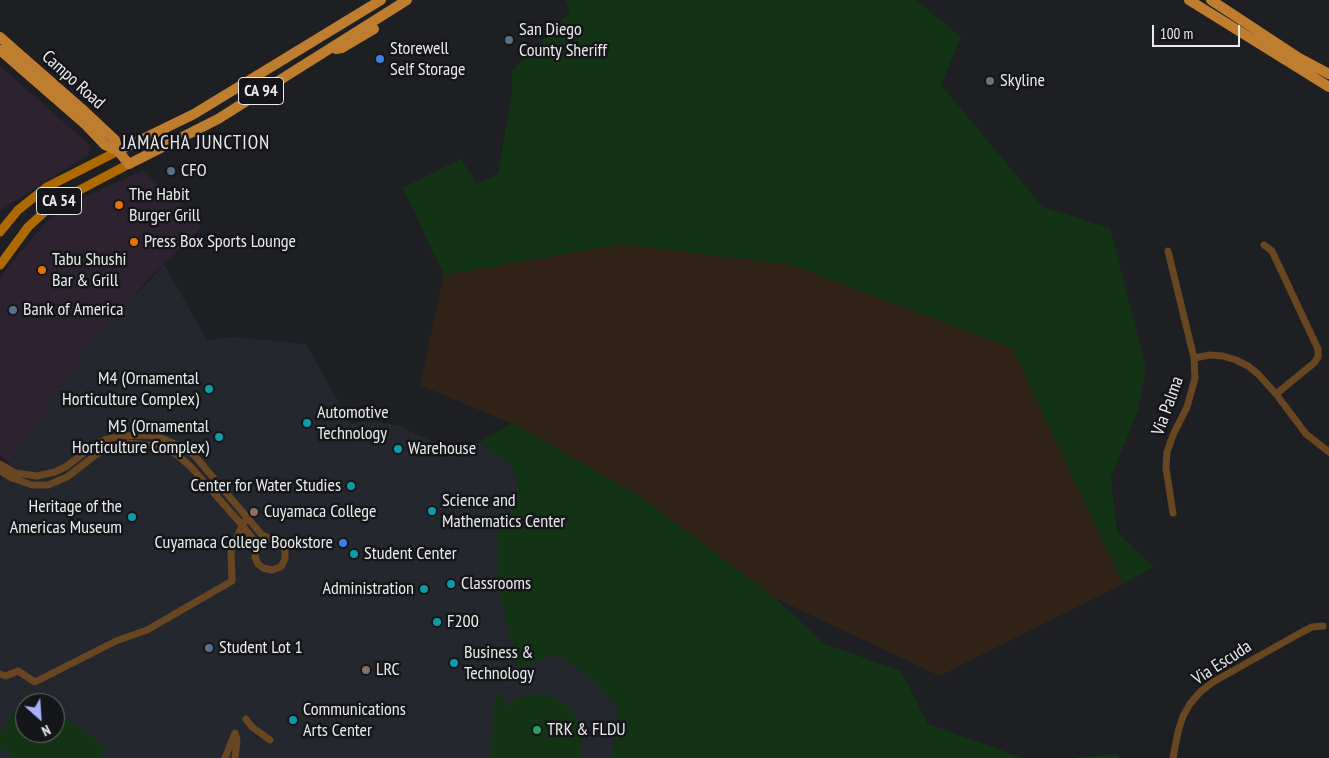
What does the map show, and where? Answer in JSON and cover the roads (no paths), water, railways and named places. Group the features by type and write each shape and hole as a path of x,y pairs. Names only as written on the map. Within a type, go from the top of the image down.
{"highway":[{"name":"CA 94","path":"118,151 194,114 257,78 381,0"},
{"name":"CA 94","path":"129,164 218,120 407,0"},
{"path":"1189,0 1329,87"},
{"path":"1211,0 1299,58 1329,74"},
{"path":"323,52 342,48 374,29"},
{"name":"Campo Road","path":"0,37 115,140 118,151 129,164"},
{"name":"Campo Road","path":"0,50 86,125 105,145 118,151"}],"main road":[{"name":"CA 54","path":"0,232 18,210 47,187 118,151"},
{"name":"CA 54","path":"0,265 28,227 53,204 129,164"}],"street":[{"path":"1264,245 1272,251 1318,349 1318,357 1314,364 1276,394"},
{"name":"Via Palma","path":"1168,252 1194,358 1195,378 1191,395 1167,452 1166,468 1173,513"},
{"path":"1194,358 1216,355 1236,360 1253,370 1276,394 1306,434 1329,452"},
{"path":"0,464 15,473 37,476 55,472 67,466 104,440 121,436 147,435 159,437 194,455 262,535 282,544 285,559 281,567 272,570 263,568 258,564 255,558 256,544 242,525 190,466 176,454 156,446 128,443 112,448 98,454 67,477 48,485 32,485 12,478 0,470"},
{"path":"0,674 6,676 18,671 34,682 116,641 147,630 232,581 231,551 247,517"},
{"name":"Via Escuda","path":"1173,758 1183,716 1200,692 1221,677 1302,632 1312,627 1323,626"},
{"path":"246,719 252,727 270,740"},
{"path":"225,758 235,734 237,741 235,758"}],"place":[{"name":"San Diego County Sheriff","path":"509,40"},
{"name":"Storewell Self Storage","path":"380,59"},
{"name":"Skyline","path":"990,81"},
{"name":"CFO","path":"171,171"},
{"name":"The Habit Burger Grill","path":"119,205"},
{"name":"Press Box Sports Lounge","path":"134,242"},
{"name":"Tabu Shushi Bar & Grill","path":"42,270"},
{"name":"Bank of America","path":"13,310"},
{"name":"M4 (Ornamental Horticulture Complex)","path":"209,389"},
{"name":"Automotive Technology","path":"307,423"},
{"name":"M5 (Ornamental Horticulture Complex)","path":"219,437"},
{"name":"Warehouse","path":"398,449"},
{"name":"Center for Water Studies","path":"351,486"},
{"name":"Science and Mathematics Center","path":"432,511"},
{"name":"Cuyamaca College","path":"254,512"},
{"name":"Heritage of the Americas Museum","path":"132,517"},
{"name":"Cuyamaca College Bookstore","path":"343,543"},
{"name":"Student Center","path":"354,554"},
{"name":"Classrooms","path":"451,584"},
{"name":"Administration","path":"424,589"},
{"name":"F200","path":"437,622"},
{"name":"Student Lot 1","path":"209,648"},
{"name":"Business & Technology","path":"454,663"},
{"name":"LRC","path":"366,670"},
{"name":"Communications Arts Center","path":"293,720"},
{"name":"TRK & FLDU","path":"537,730"}],"district":[{"name":"JAMACHA JUNCTION","path":"196,144"}]}
